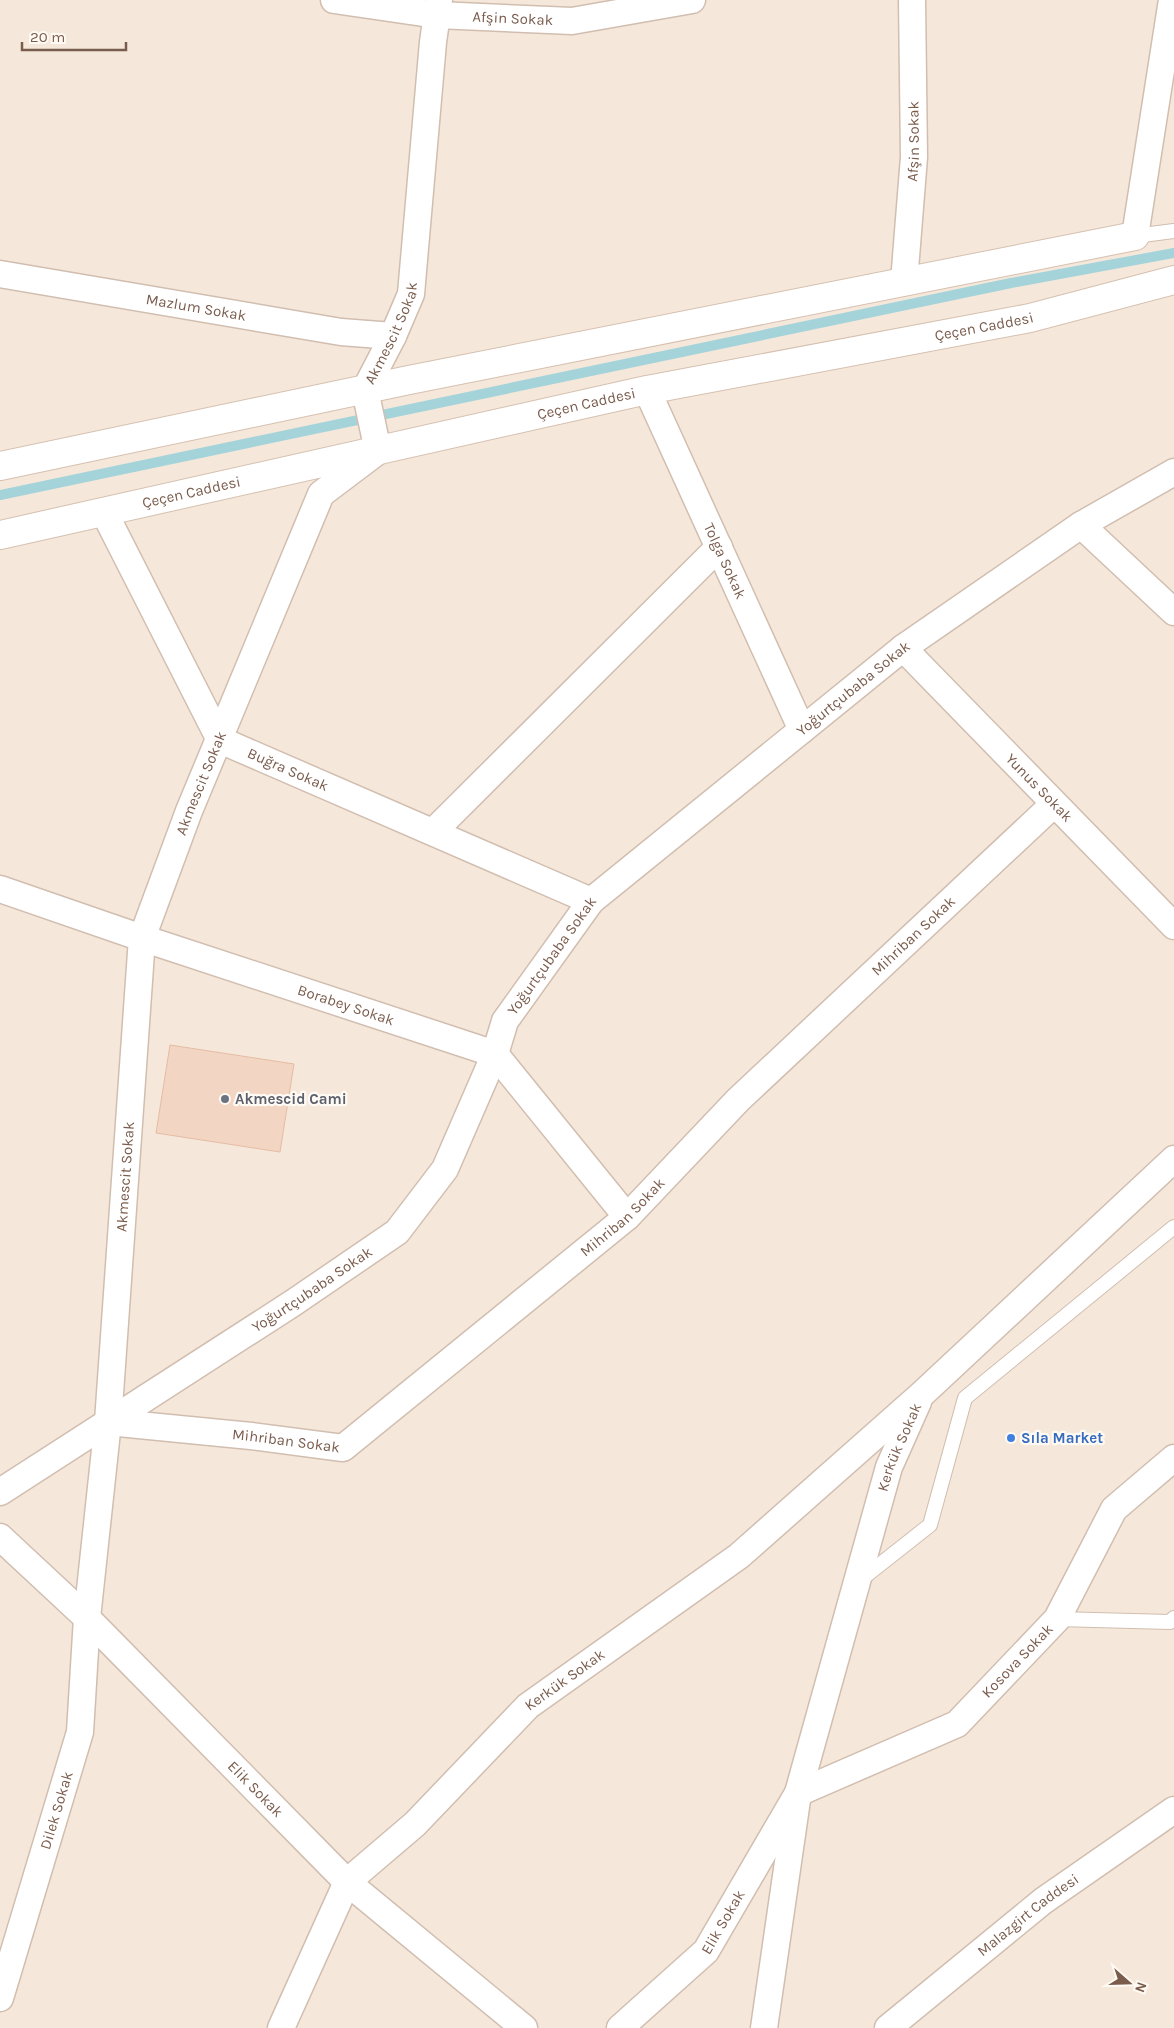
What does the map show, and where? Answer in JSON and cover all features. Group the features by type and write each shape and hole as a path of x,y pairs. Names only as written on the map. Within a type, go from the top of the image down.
{"street":[{"name":"Afşin Sokak","path":"334,0 438,7 572,21 692,0"},
{"name":"Afşin Sokak","path":"904,282 914,157 912,0"},
{"path":"0,466 365,390 1135,236 1172,0"},
{"name":"Akmescit Sokak","path":"87,1618 108,1422 142,938 189,811 321,494 378,450 365,390 393,336 411,294 438,7"},
{"name":"Mazlum Sokak","path":"0,274 341,332 393,336"},
{"name":"Çeçen Caddesi","path":"0,536 648,390 1030,318 1174,280"},
{"name":"Tolga Sokak","path":"648,390 802,730"},
{"name":"Yoğurtçubaba Sokak","path":"0,1492 293,1303 397,1232 445,1169 494,1054 505,1021 591,901 903,648 1080,525 1174,472"},
{"path":"104,512 220,740"},
{"path":"1080,525 1174,612"},
{"path":"433,832 719,547"},
{"name":"Yunus Sokak","path":"903,648 1174,926"},
{"name":"Buğra Sokak","path":"220,740 591,901"},
{"name":"Mihriban Sokak","path":"108,1422 251,1436 343,1448 627,1217 738,1100 1054,804"},
{"name":"Borabey Sokak","path":"0,889 494,1054"},
{"path":"494,1054 627,1217"},
{"name":"Kerkük Sokak","path":"280,2028 348,1882 415,1824 528,1706 739,1556 921,1395 1174,1158"},
{"name":"Kerkük Sokak","path":"764,2028 798,1793 889,1467 921,1395"},
{"name":"Kosova Sokak","path":"798,1793 957,1724 1057,1619 1114,1509 1174,1458"},
{"name":"Elik Sokak","path":"0,1537 87,1618 348,1882 524,2028"},
{"name":"Dilek Sokak","path":"0,1998 80,1732 87,1618"},
{"name":"Elik Sokak","path":"620,2028 706,1951 798,1793"},
{"name":"Malazgirt Caddesi","path":"888,2028 1042,1901 1174,1810"}],"lane":[{"path":"1135,236 1174,231"},
{"path":"856,1584 930,1525 965,1398 1174,1228"},
{"path":"1057,1619 1170,1622 1174,1618"}],"shaded area":[{"path":"0,0 1174,0 1174,2028 0,2028"}],"building":[{"name":"Akmescid Cami","path":"170,1045 294,1064 280,1152 156,1133"}],"waterway":[{"path":"0,495 1011,283 1174,253"}],"place":[{"name":"Akmescid Cami","path":"225,1099"},
{"name":"Sıla Market","path":"1011,1438"}]}
